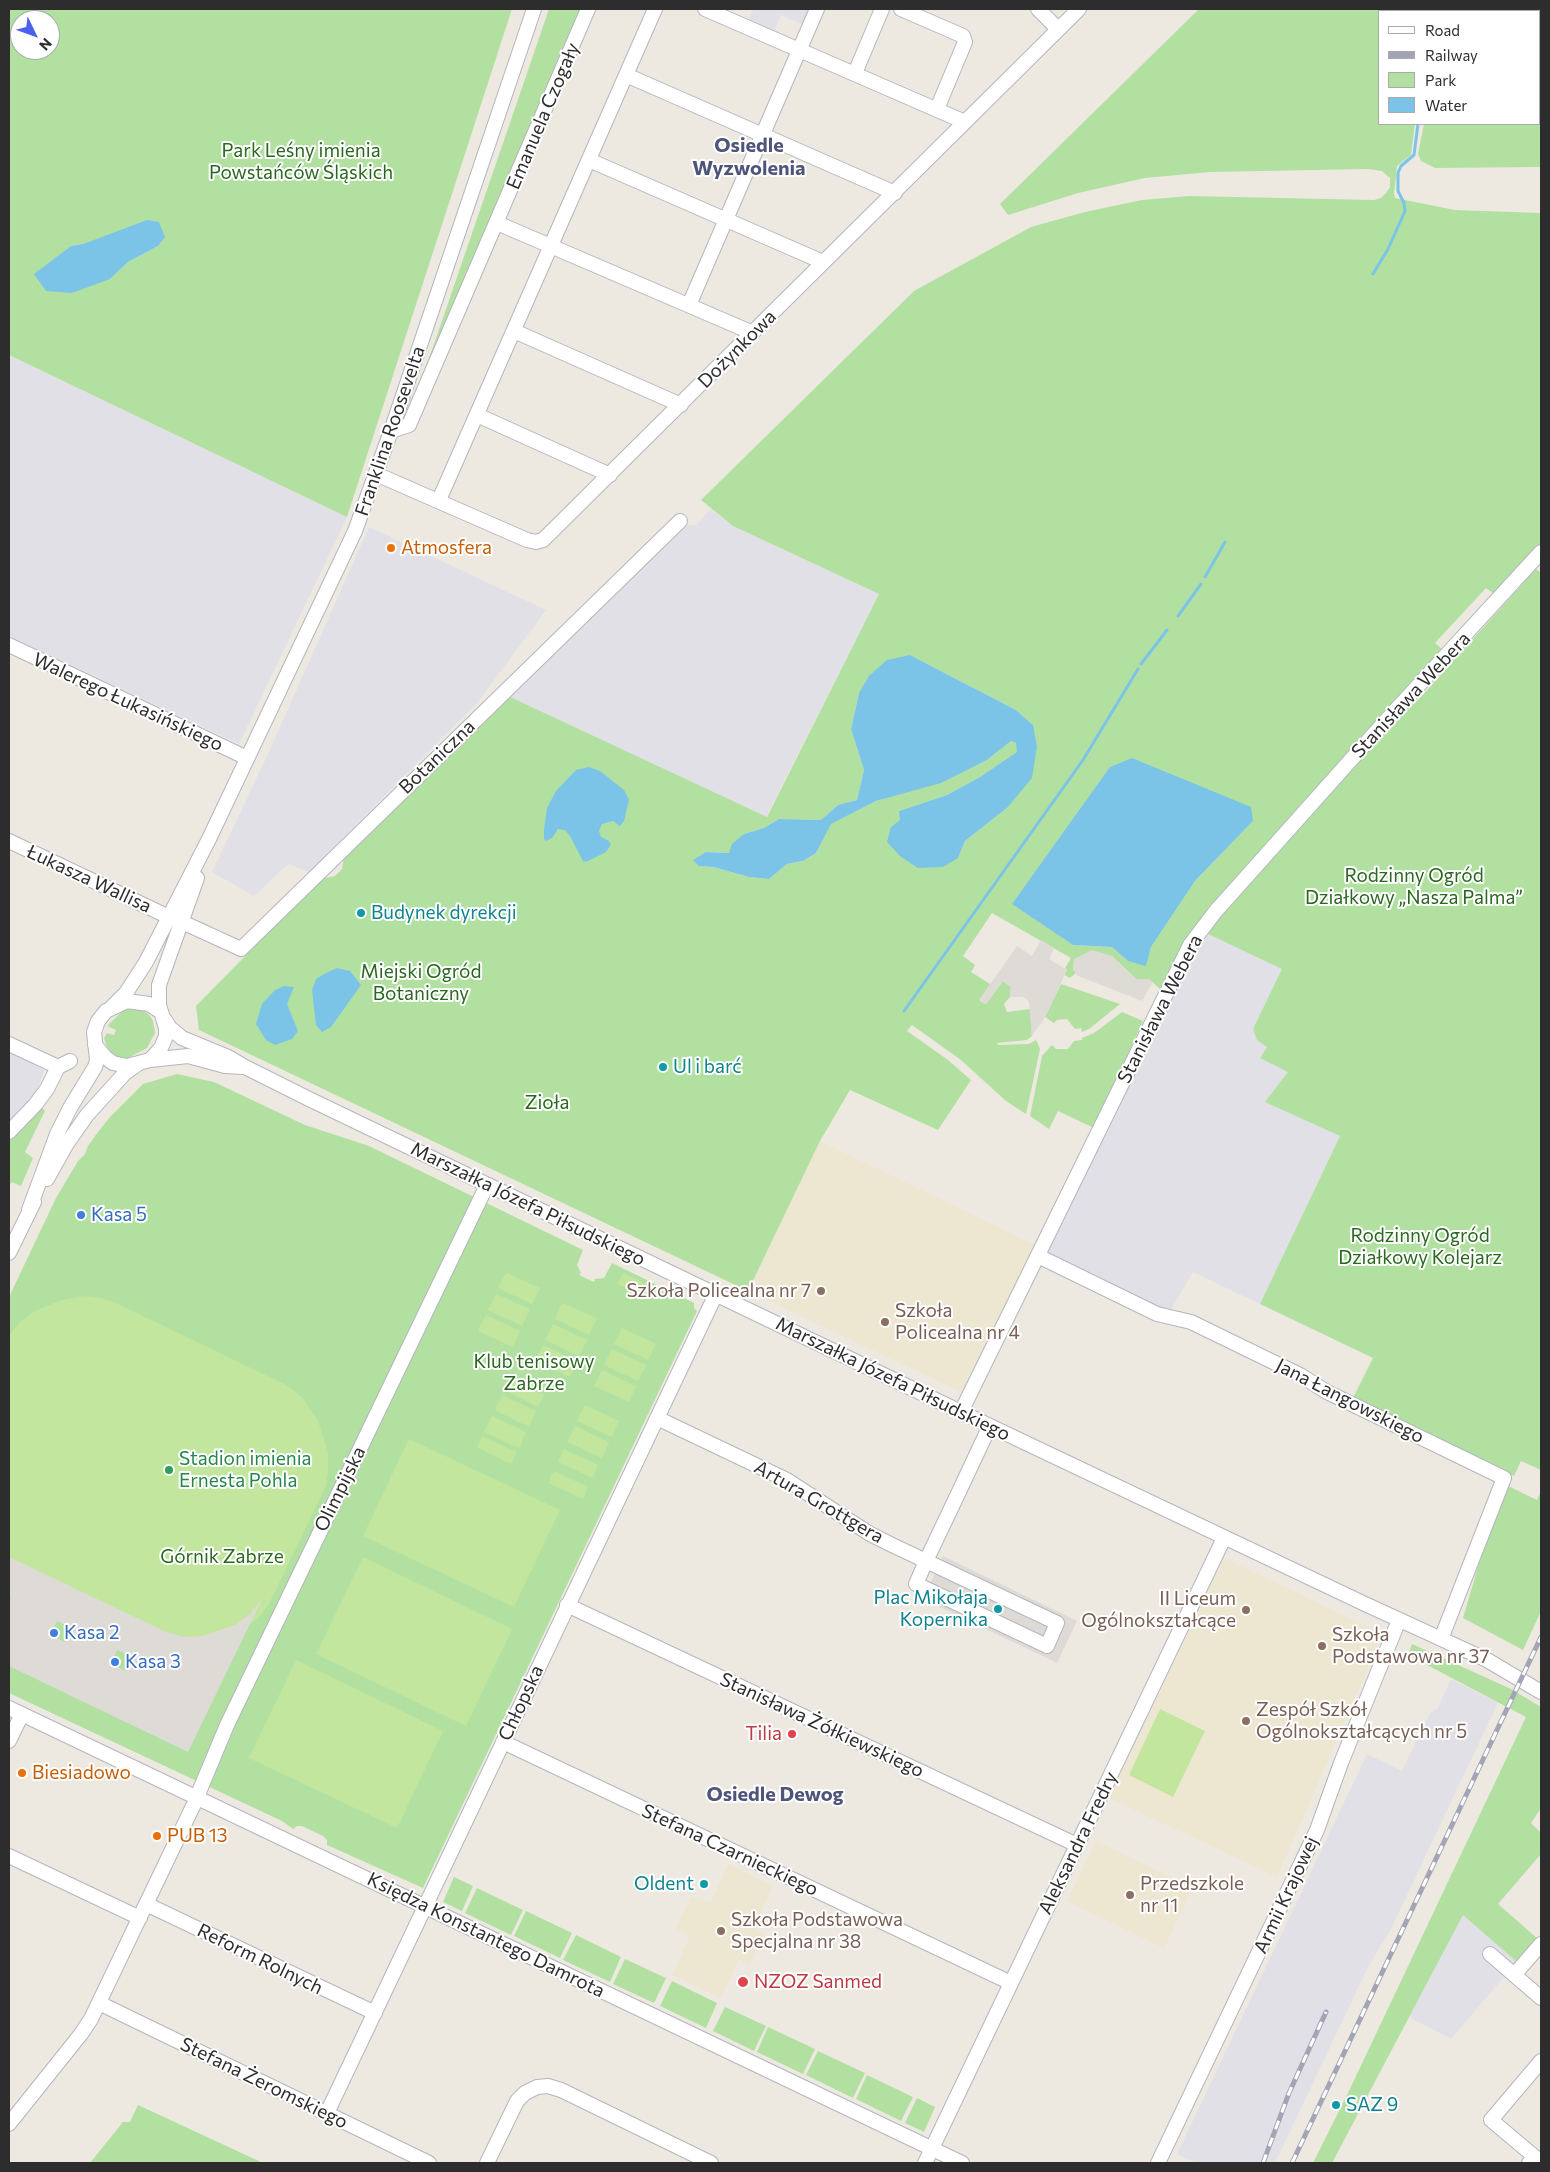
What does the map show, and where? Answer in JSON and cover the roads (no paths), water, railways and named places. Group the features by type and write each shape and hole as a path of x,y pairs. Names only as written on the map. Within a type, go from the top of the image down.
{"street":[{"name":"Franklina Roosevelta","path":"163,1016 158,998 159,985 176,920 209,839 347,548 391,431 534,9"},
{"name":"Emanuela Czogały","path":"391,431 409,425 588,9"},
{"path":"439,500 655,9"},
{"path":"705,9 965,122"},
{"path":"689,304 817,9"},
{"path":"855,73 882,9"},
{"path":"901,9 963,36 965,42 937,109"},
{"path":"1038,9 1058,29"},
{"name":"Dożynkowa","path":"376,474 536,542 550,536 1079,9"},
{"path":"626,75 894,193"},
{"path":"589,160 823,262"},
{"path":"497,223 689,304 753,334"},
{"path":"514,331 681,404"},
{"path":"478,415 610,475"},
{"name":"Botaniczna","path":"176,920 241,950 680,521"},
{"name":"Stanisława Webera","path":"961,1412 1190,945 1205,924 1382,725 1541,552"},
{"name":"Walerego Łukasińskiego","path":"9,645 248,758"},
{"name":"Łukasza Wallisa","path":"9,841 176,920"},
{"name":"Franklina Roosevelta","path":"112,1007 126,993 176,920"},
{"path":"9,1253 30,1210 77,1127 121,1076 156,1054 164,1043 166,1036 163,1016 149,1004 134,1000 127,1001 112,1007 98,1021 94,1032 97,1060 95,1067 70,1108 57,1134 30,1210"},
{"name":"Marszałka Józefa Piłsudskiego","path":"163,1016 176,1034 228,1057 487,1184 1224,1538 1487,1660 1541,1692"},
{"path":"9,1044 64,1064 35,1105 9,1132"},
{"path":"95,1045 113,1063 128,1066 145,1062"},
{"name":"Marszałka Józefa Piłsudskiego","path":"145,1062 188,1056 225,1066 245,1067"},
{"name":"Olimpijska","path":"9,2124 81,2034 99,2002 197,1797 227,1725 487,1184"},
{"name":"Jana Łangowskiego","path":"1038,1256 1157,1314 1191,1322 1296,1373 1326,1392 1504,1478 1441,1639"},
{"name":"Chłopska","path":"327,2113 716,1294"},
{"name":"Artura Grottgera","path":"658,1418 772,1472 870,1534 926,1561"},
{"path":"926,1561 1058,1623 1046,1646 916,1584 926,1561 990,1426"},
{"name":"Aleksandra Fredry","path":"925,2163 1224,1538"},
{"name":"Stanisława Żółkiewskiego","path":"567,1605 1077,1845"},
{"name":"Armii Krajowej","path":"1158,2163 1317,1830 1341,1762 1399,1620"},
{"name":"Księdza Konstantego Damrota","path":"9,1708 962,2163"},
{"path":"9,1741 22,1714"},
{"name":"Stefana Czarnieckiego","path":"503,1742 1011,1983"},
{"path":"9,1856 140,1918"},
{"name":"Reform Rolnych","path":"146,1904 375,2013"},
{"path":"1514,1975 1541,1944"},
{"path":"1490,1954 1541,1998"},
{"name":"Stefana Żeromskiego","path":"99,2002 429,2163"},
{"path":"1529,2163 1535,2157 1491,2120 1541,2060"},
{"path":"487,2163 517,2101 525,2092 536,2087 548,2086 561,2090 711,2163"}],"water":[{"path":"147,220 159,222 165,237 158,246 128,262 110,279 72,293 46,291 34,274 71,246 86,243"},
{"path":"910,655 1016,710 1033,725 1037,747 1032,778 1007,808 965,841 958,858 943,867 918,868 901,857 887,842 891,827 900,820 899,811 947,795 980,777 1017,752 1016,743 1011,741 987,760 941,783 876,801 831,824 816,853 803,861 787,864 769,879 749,877 713,867 699,866 693,860 706,852 729,853 732,844 744,834 764,828 779,819 821,820 838,805 857,800 864,770 851,729 859,693 869,676 887,660"},
{"path":"1132,758 1251,807 1253,821 1195,881 1151,947 1146,966 1128,961 1112,947 1073,945 1012,904 1110,767"},
{"path":"589,767 600,771 624,790 629,800 624,821 620,826 613,821 602,824 599,831 601,837 611,844 606,852 586,862 583,861 565,830 558,829 552,838 546,841 544,839 544,829 547,808 556,791 576,770"},
{"path":"337,968 350,971 361,985 331,1027 322,1032 316,1025 312,990 316,979"},
{"path":"284,986 294,987 287,1004 298,1031 292,1039 275,1045 266,1040 256,1024 262,1004 275,990"}],"waterway":[{"path":"1373,274 1388,249 1405,211 1404,203 1398,191 1398,173 1401,166 1414,155 1418,125"},
{"path":"1205,577 1225,542"},
{"path":"1178,616 1201,584"},
{"path":"1141,664 1167,630"},
{"path":"904,1011 1083,760 1138,669"}],"railway":[{"path":"1292,2163 1541,1637"},
{"path":"1263,2163 1289,2093 1326,2012"}],"place":[{"name":"Atmosfera","path":"391,548"},
{"name":"Budynek dyrekcji","path":"361,913"},
{"name":"Ul i barć","path":"663,1067"},
{"name":"Kasa 5","path":"81,1215"},
{"name":"Szkoła Policealna nr 7","path":"821,1291"},
{"name":"Szkoła Policealna nr 4","path":"885,1322"},
{"name":"Stadion imienia Ernesta Pohla","path":"169,1470"},
{"name":"Plac Mikołaja Kopernika","path":"998,1609"},
{"name":"II Liceum Ogólnokształcące","path":"1246,1610"},
{"name":"Kasa 2","path":"54,1633"},
{"name":"Szkoła Podstawowa nr 37","path":"1322,1646"},
{"name":"Kasa 3","path":"115,1662"},
{"name":"Zespół Szkół Ogólnokształcących nr 5","path":"1246,1721"},
{"name":"Tilia","path":"792,1734"},
{"name":"Biesiadowo","path":"22,1773"},
{"name":"PUB 13","path":"157,1836"},
{"name":"Oldent","path":"704,1884"},
{"name":"Przedszkole nr 11","path":"1130,1895"},
{"name":"Szkoła Podstawowa Specjalna nr 38","path":"721,1931"},
{"name":"NZOZ Sanmed","path":"743,1982"},
{"name":"SAZ 9","path":"1336,2105"}],"district":[{"name":"Osiedle Wyzwolenia","path":"749,156"},
{"name":"Osiedle Dewog","path":"775,1794"}],"park label":[{"name":"Park Leśny imienia Powstańców Śląskich","path":"301,162"},
{"name":"Rodzinny Ogród Działkowy „Nasza Palma”","path":"1414,887"},
{"name":"Miejski Ogród Botaniczny","path":"421,983"},
{"name":"Zioła","path":"547,1103"},
{"name":"Rodzinny Ogród Działkowy Kolejarz","path":"1420,1247"},
{"name":"Klub tenisowy Zabrze","path":"534,1373"},
{"name":"Górnik Zabrze","path":"222,1557"}]}
